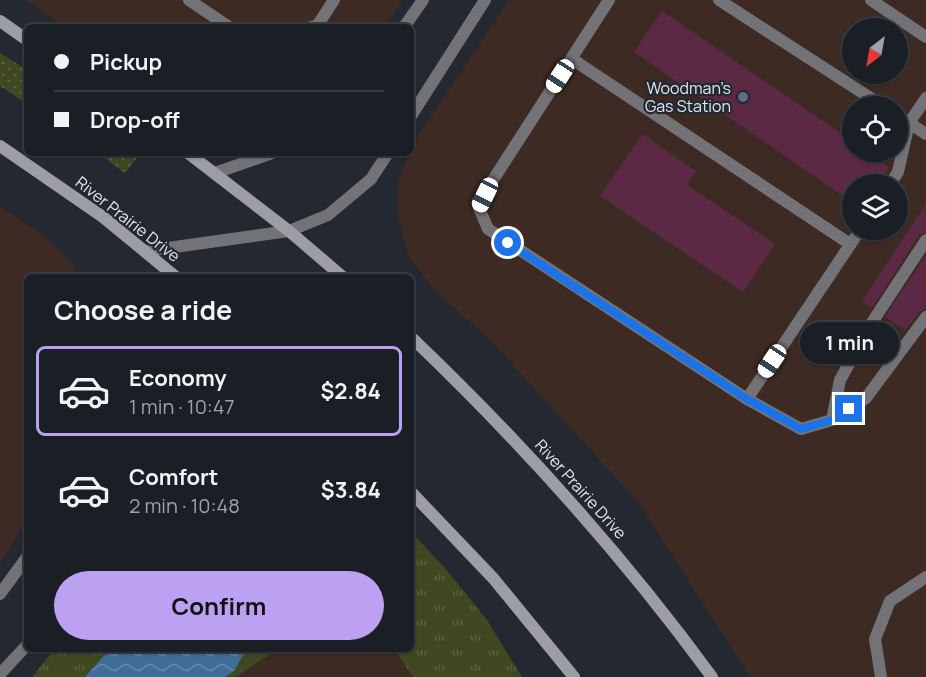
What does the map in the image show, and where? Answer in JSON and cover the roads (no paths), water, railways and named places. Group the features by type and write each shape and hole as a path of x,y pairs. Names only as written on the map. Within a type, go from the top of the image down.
{"main road":[{"path":"0,21 24,38"},
{"name":"River Prairie Drive","path":"0,147 76,198 172,274"},
{"path":"192,156 289,231 339,274"},
{"name":"River Prairie Drive","path":"414,340 461,384 554,482 625,562 712,677"},
{"path":"414,495 493,578 574,677"}],"street":[{"path":"189,0 225,24"},
{"path":"317,24 334,0"},
{"path":"406,24 423,0"},
{"path":"414,112 485,0"},
{"path":"609,0 491,183 479,208 488,229 747,399 801,429 832,420 866,398 926,317"},
{"path":"719,0 868,96"},
{"path":"871,0 926,36"},
{"path":"572,58 850,244"},
{"path":"897,174 909,123 926,98"},
{"path":"909,123 926,134"},
{"path":"214,173 263,156"},
{"path":"146,251 289,231 328,215 371,179 386,156"},
{"path":"747,399 853,240"},
{"path":"832,420 840,380 871,324 926,240"},
{"path":"0,594 24,561"},
{"path":"881,677 875,639 890,601 926,578"},
{"path":"0,674 24,648"}],"water":[{"path":"107,652 245,652 234,671 225,677 85,677"}],"place":[{"name":"Woodman’s Gas Station","path":"743,97"}]}
